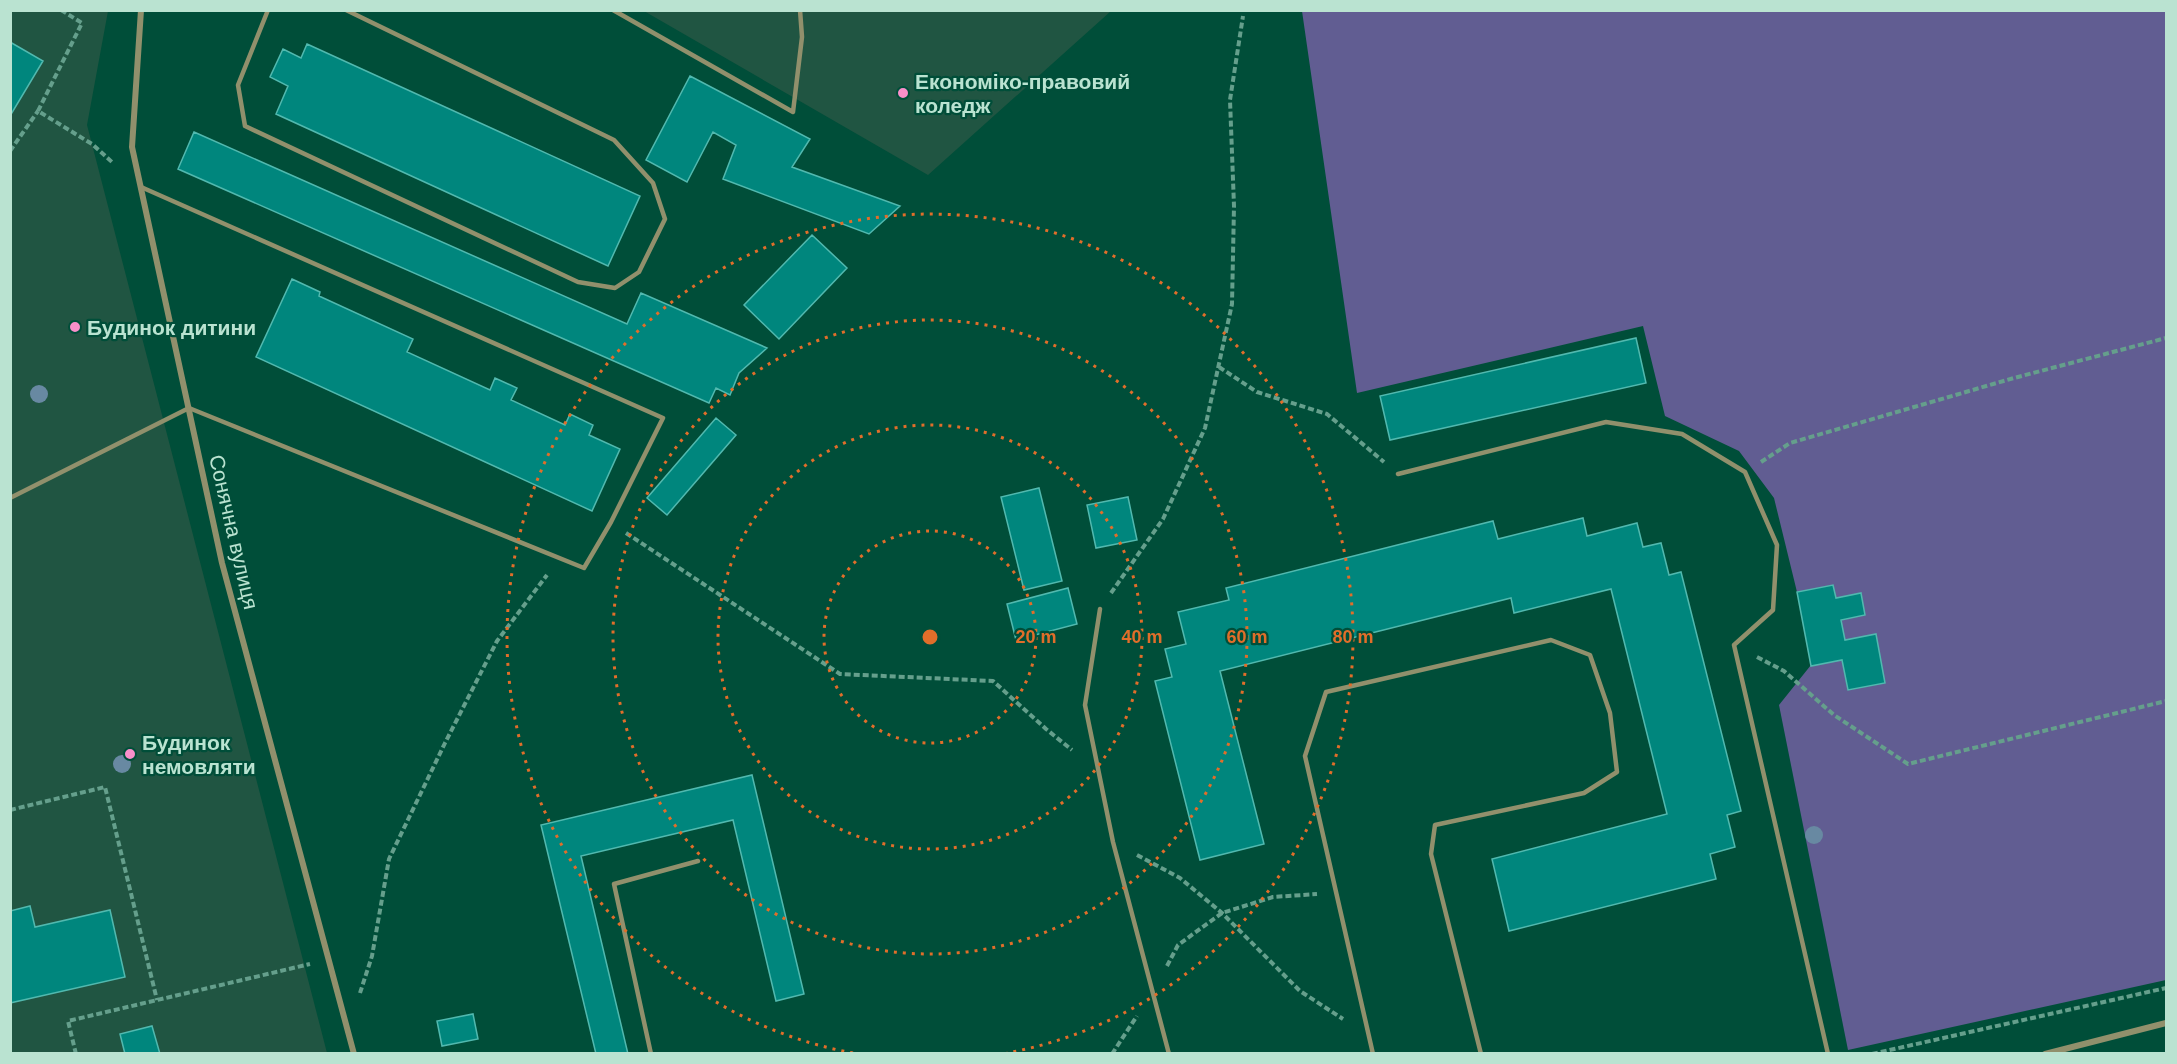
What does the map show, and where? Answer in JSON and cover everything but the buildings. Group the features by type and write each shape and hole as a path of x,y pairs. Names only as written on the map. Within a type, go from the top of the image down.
{"street":[{"name":"Сонячна вулиця","path":"141,10 132,147 222,563 354,1053"},
{"path":"2045,1053 2166,1023"}],"lane":[{"path":"268,10 238,85 245,126 578,282 615,288 639,272 665,219 653,183 614,141 345,10"},
{"path":"613,10 793,112 802,37 800,10"},
{"path":"10,498 189,408 584,568 611,522 663,418 141,187"},
{"path":"1398,474 1606,422 1682,434 1744,472 1776,545 1773,610 1734,645 1828,1053"},
{"path":"1100,609 1085,705 1113,842 1169,1053"},
{"path":"1373,1053 1305,756 1326,692 1551,640 1590,655 1610,713 1617,772 1584,794 1435,825 1431,854 1481,1053"},
{"path":"651,1053 614,884 698,861"}],"path":[{"path":"10,151 38,111 82,23 60,10"},
{"path":"1100,609 1163,519 1205,428 1232,304 1234,206 1230,100 1243,16"},
{"path":"38,111 92,144"},
{"path":"1744,472 1790,443 2014,378 2166,338"},
{"path":"1219,367 1257,392 1327,414 1398,474"},
{"path":"611,522 840,674 993,681 1046,729 1099,770"},
{"path":"348,1032 372,956 389,860 497,641 561,558"},
{"path":"1734,645 1784,671 1833,715 1908,764 2166,701"},
{"path":"10,810 105,787 157,1000"},
{"path":"1113,842 1180,878 1222,913 1300,991 1369,1036"},
{"path":"1112,1053 1153,992 1178,945 1222,913 1273,897 1336,892"},
{"path":"76,1053 68,1021 304,965"},
{"path":"1872,1053 2166,988"}],"shaded area":[{"name":"Будинок немовляти","path":"10,11 108,11 87,125 327,1053 11,1053"},
{"name":"Економіко-правовий коледж","path":"644,11 1111,11 928,175"},
{"path":"1302,11 2166,11 2166,980 1848,1050 1779,705 1811,665 1797,592 1774,498 1739,451 1665,416 1643,326 1357,393"}],"place":[{"name":"Економіко-правовий коледж","path":"903,93"},
{"name":"Будинок дитини","path":"75,327"},
{"name":"Будинок немовляти","path":"130,754"}]}
